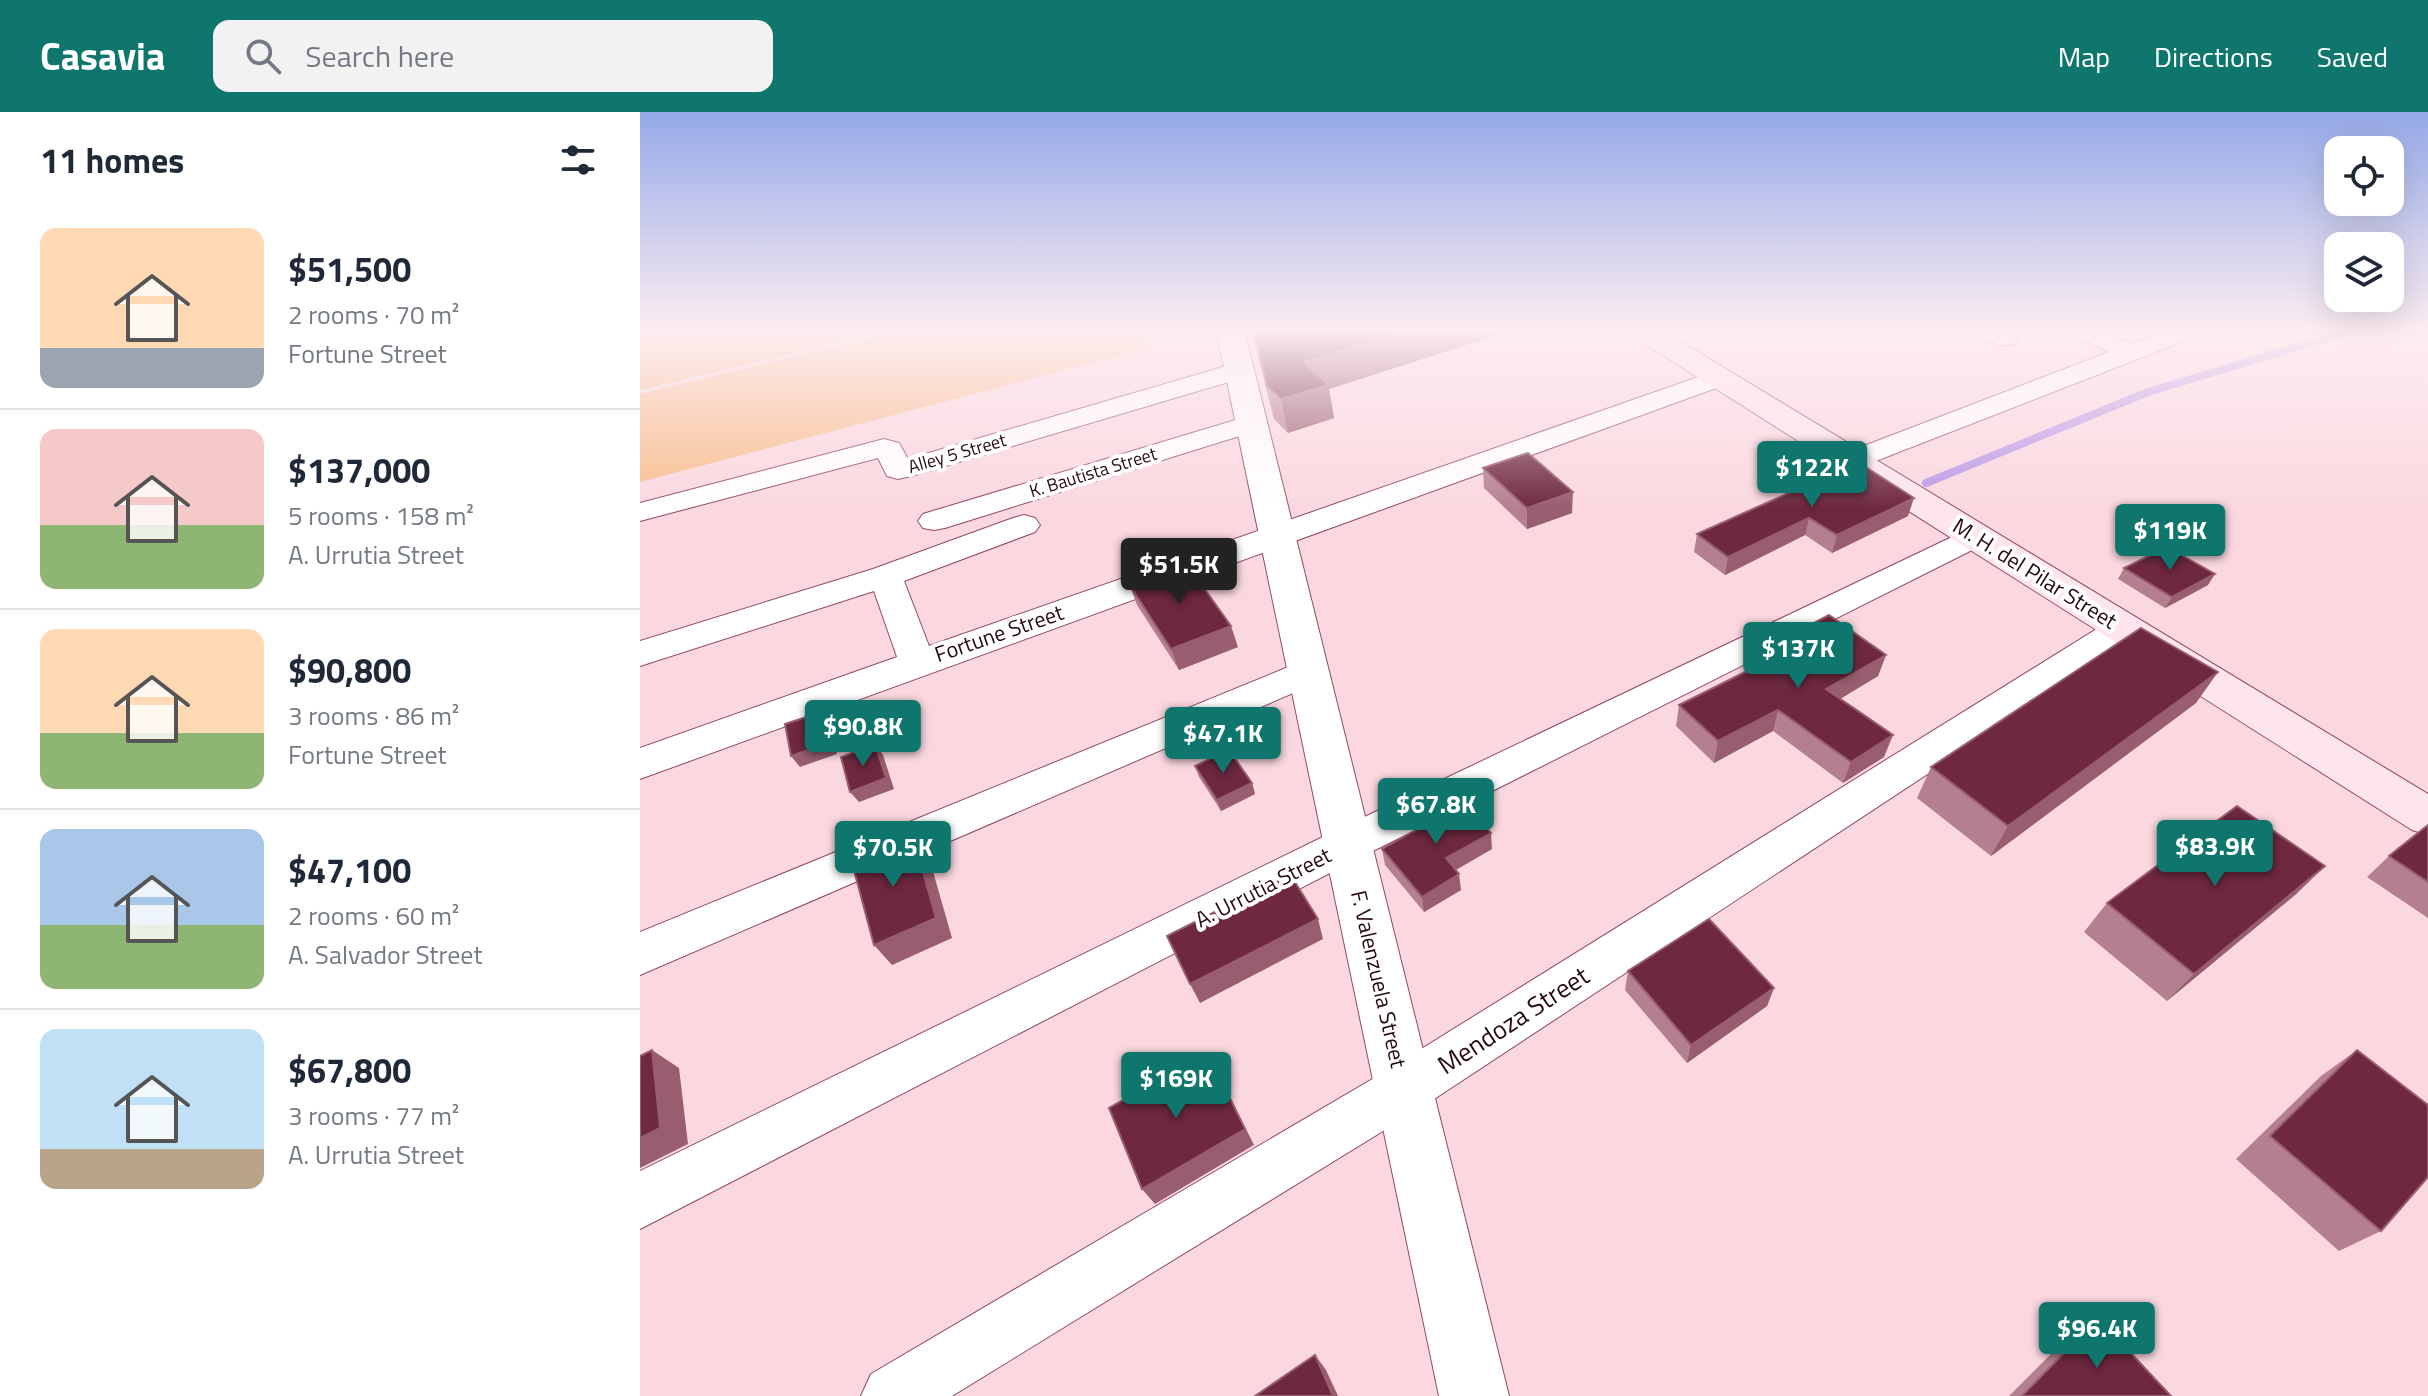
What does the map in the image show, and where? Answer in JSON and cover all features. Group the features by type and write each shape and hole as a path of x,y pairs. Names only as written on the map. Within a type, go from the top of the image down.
{"main road":[{"name":"M. H. del Pilar Street","path":"1740,389 2428,817"}],"street":[{"name":"Alley 5 Street","path":"640,512 884,448 889,449 898,470 905,469 1127,389"},
{"name":"F. Valenzuela Street","path":"1244,389 1474,1396"},
{"name":"Fortune Street","path":"640,764 917,662 1278,537 1688,389"},
{"path":"1853,460 2041,389"},
{"name":"K. Bautista Street","path":"934,521 1252,423"},
{"path":"640,654 885,576 1024,525"},
{"name":"A. Urrutia Street","path":"640,1201 1348,844 1975,536"},
{"path":"885,576 917,662"},
{"name":"Mendoza Street","path":"893,1396 1404,1089 2124,628"},
{"path":"640,954 1308,672"}],"shaded area":[{"path":"661,389 992,389 640,482 640,394"}],"building":[{"path":"1270,389 1315,389 1281,399"},
{"path":"1528,453 1573,492 1527,508 1483,468"},
{"path":"1858,462 1914,498 1837,535 1809,518 1728,557 1697,534"},
{"path":"2167,547 2215,574 2172,597 2124,568"},
{"path":"1186,563 1231,626 1171,649 1129,584"},
{"path":"1829,615 1886,655 1826,689 1893,735 1851,762 1778,710 1718,741 1679,705 1769,660 1760,652"},
{"path":"2141,628 2218,672 2008,826 1931,767"},
{"path":"822,712 828,743 791,756 785,724"},
{"path":"875,744 886,778 850,792 841,757"},
{"path":"1229,750 1252,783 1217,800 1195,766"},
{"path":"1461,798 1491,833 1446,858 1459,874 1422,897 1382,849 1427,824 1423,818"},
{"path":"2237,806 2325,866 2194,974 2107,903"},
{"path":"2428,825 2428,882 2389,856"},
{"path":"912,833 936,918 874,945 851,859"},
{"path":"1290,874 1318,919 1190,984 1167,936"},
{"path":"1709,919 1774,988 1691,1045 1628,971"},
{"path":"652,1050 660,1128 640,1138 640,1056"},
{"path":"2357,1050 2428,1105 2428,1177 2381,1231 2270,1136"},
{"path":"1208,1053 1245,1129 1142,1189 1109,1108"},
{"path":"2098,1318 2171,1396 2022,1396"},
{"path":"1315,1355 1333,1396 1255,1396"}],"waterway":[{"path":"1926,483 2158,389"}]}
